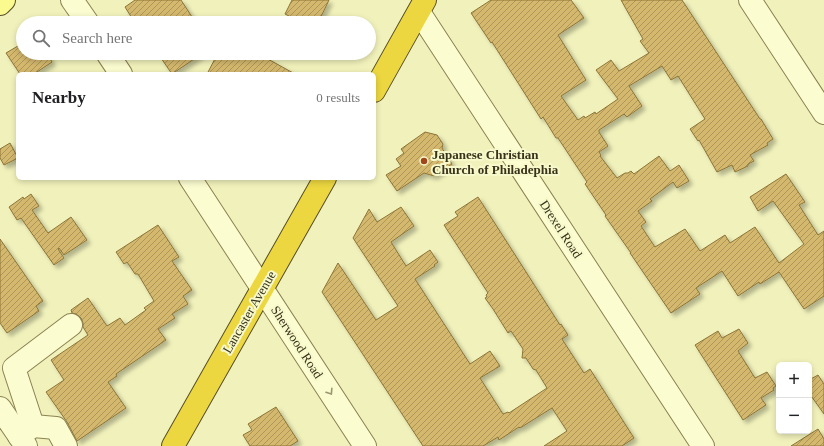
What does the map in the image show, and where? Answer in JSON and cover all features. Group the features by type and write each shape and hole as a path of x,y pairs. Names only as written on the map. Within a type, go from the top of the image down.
{"highway":[{"path":"376,87 422,6"},
{"name":"Lancaster Avenue","path":"173,446 324,180"}],"main road":[{"path":"0,4 4,0"}],"street":[{"path":"72,0 83,16"},
{"path":"750,0 824,113"},
{"name":"Drexel Road","path":"422,6 703,446"},
{"path":"112,60 120,72"},
{"name":"Sherwood Road","path":"191,180 365,446"},
{"path":"26,436 14,368 71,325"},
{"path":"0,408 26,436"},
{"path":"26,436 56,428 66,446"}],"building":[{"path":"135,0 181,0 191,16 131,16 125,7"},
{"path":"292,0 329,0 321,16 289,16 285,14"},
{"path":"491,0 571,0 584,18 558,35 586,80 561,96 578,120 595,112 596,114 618,99 596,70 611,60 619,71 649,53 640,41 643,39 621,0 682,0 773,139 767,143 768,145 750,155 754,161 748,164 748,166 735,172 732,165 717,172 699,140 698,141 690,129 705,119 678,76 671,80 662,66 629,86 642,106 627,117 624,114 599,130 608,146 599,152 601,155 600,156 617,178 631,171 634,174 659,156 670,171 679,165 689,181 677,188 673,182 650,199 652,201 638,211 646,222 641,226 655,247 685,229 700,251 725,235 730,243 755,227 779,263 804,244 773,201 758,211 750,197 786,174 805,202 799,205 818,235 824,231 824,296 804,309 779,272 760,284 759,282 738,296 722,271 696,288 700,294 671,313 605,216 606,215 585,184 587,182 558,138 556,138 543,117 541,119 492,42 491,43 471,13"},
{"path":"16,47 16,60 51,60 52,62 37,72 19,72 6,53"},
{"path":"162,60 193,60 175,72 171,72"},
{"path":"214,60 270,60 291,72 208,72"},
{"name":"Japanese Christian Church of Philadephia","path":"425,132 437,135 443,144 442,148 452,164 434,176 424,173 397,191 386,175 401,166 396,159 404,153 401,149"},
{"path":"10,143 16,154 16,159 4,165 0,158 0,149"},
{"path":"31,194 39,206 32,210 48,233 71,217 87,240 64,255 59,248 58,249 64,258 54,265 21,218 17,220 9,207 23,197 24,199"},
{"path":"478,197 560,325 561,324 568,335 562,339 584,373 590,369 634,438 622,446 544,446 567,431 552,408 499,440 498,437 483,446 423,446 322,292 338,263 376,320 398,306 353,238 369,209 377,222 401,207 414,226 391,242 406,266 430,250 438,262 434,265 435,266 415,279 470,364 490,351 500,366 480,378 503,414 509,413 547,388 536,370 533,369 526,358 522,358 523,349 511,331 508,333 485,298 487,297 486,295 488,293 444,225 458,216 455,212"},
{"path":"158,225 179,257 172,261 192,290 183,296 188,304 172,314 175,318 158,329 166,340 116,374 117,376 108,382 126,408 77,441 67,422 46,392 64,380 51,360 88,335 83,327 81,318 72,313 71,310 88,298 107,326 120,318 125,325 146,310 144,308 154,301 138,274 135,274 127,262 124,264 116,252"},
{"path":"0,239 43,301 36,306 39,311 7,333 0,323"},
{"path":"739,329 748,343 738,351 755,378 767,372 776,386 773,388 774,390 761,398 766,405 743,420 695,345 718,331 722,338"},
{"path":"818,375 824,384 824,414 812,397 812,378"},
{"path":"276,407 298,441 290,446 250,446 243,435 252,430 248,424"},
{"path":"818,429 824,439 824,446 791,446 812,434"}],"place":[{"name":"Japanese Christian Church of Philadephia","path":"424,161"}]}
